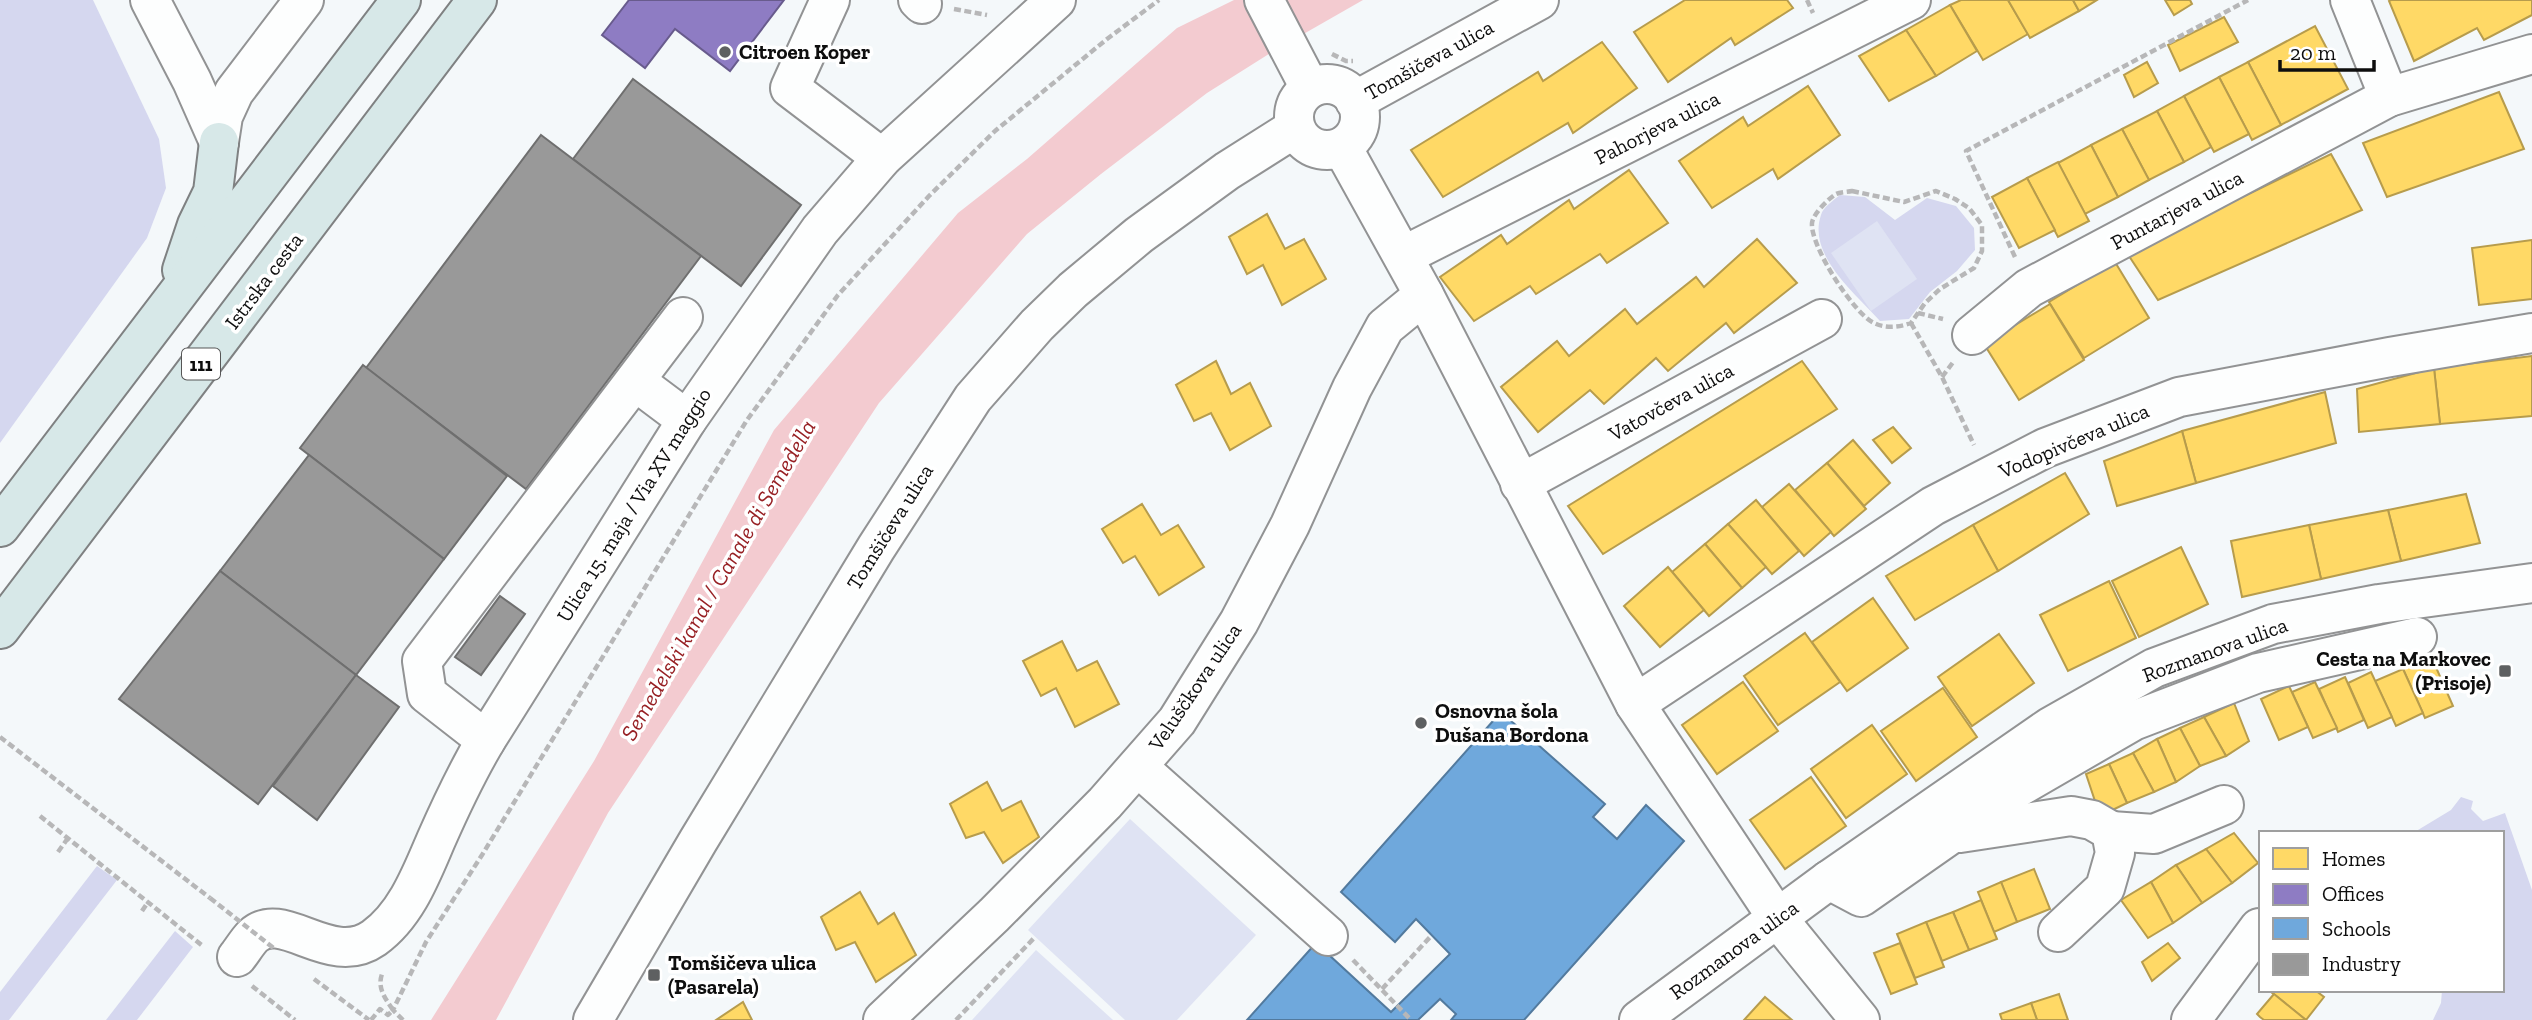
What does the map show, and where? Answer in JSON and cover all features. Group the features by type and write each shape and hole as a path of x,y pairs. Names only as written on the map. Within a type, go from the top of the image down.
{"highway":[{"path":"0,527 401,0"},
{"name":"Istrska cesta","path":"0,629 477,0"},
{"path":"173,299 197,225 213,192 219,142"}],"street":[{"path":"150,0 192,81 219,142"},
{"path":"219,142 223,116 233,92 304,0"},
{"path":"830,0 790,88 882,158"},
{"path":"1264,0 1306,49 1310,88"},
{"name":"Tomšičeva ulica","path":"1355,101 1539,0"},
{"name":"Pahorjeva ulica","path":"1403,256 1911,0"},
{"path":"2351,0 2389,97"},
{"name":"Ulica 15. maja / Via XV maggio","path":"229,962 254,935 264,930 278,929 337,949 350,948 374,939 389,925 414,891 470,766 687,420 746,333 820,230 882,158 1043,11"},
{"name":"Puntarjeva ulica","path":"1972,335 2029,288 2389,97 2532,54"},
{"path":"1323,84 1336,85 1347,91 1355,101 1359,111 1357,131 1342,147 1320,150 1309,146 1295,128 1293,117 1296,106 1301,96 1310,88 1323,84"},
{"name":"Tomšičeva ulica","path":"593,1020 869,560 974,398 1037,325 1073,290 1139,235 1227,171 1295,128"},
{"path":"1342,147 1424,295 1635,704 1778,919 1860,1020"},
{"name":"Veluščkova ulica","path":"883,1020 994,915 1105,803 1177,721 1239,622 1290,525 1352,388 1385,327 1424,295"},
{"path":"486,740 427,694 422,661 683,317"},
{"name":"Vatovčeva ulica","path":"1520,484 1822,320"},
{"name":"Vodopivčeva ulica","path":"1635,704 1933,506 2045,449 2179,397 2532,333"},
{"path":"635,381 687,420"},
{"name":"Rozmanova ulica","path":"1639,1020 1829,880 2050,727 2154,668 2273,624 2390,602 2532,583"},
{"name":"Rozmanova ulica","path":"1829,880 1861,897 2014,790 2133,721 2258,673 2417,637"},
{"path":"1138,767 1337,944"},
{"name":"Rozmanova ulica","path":"1951,834 2071,816 2092,820 2110,831 2154,834 2224,805"},
{"path":"2058,932 2105,888 2115,853 2110,831"},
{"path":"2191,1020 2259,928"}],"path":[{"path":"403,1020 393,1010 426,942 482,855 747,420 838,295 929,195 995,131 1159,0"},
{"path":"2029,288 1966,151 2248,0"},
{"path":"920,2 1043,11"},
{"path":"1306,49 1358,62"},
{"path":"1852,191 1904,202 1936,191 1969,208 1982,225 1982,251 1974,268 1940,289 1925,303 1911,323 1889,327 1875,324 1858,312 1827,264 1815,239 1812,222 1817,213 1837,194 1852,191"},
{"path":"1911,323 1942,377 1990,477"},
{"path":"0,737 286,958"},
{"path":"40,816 229,962 295,1020"},
{"path":"58,852 68,838"},
{"path":"142,911 148,902"},
{"path":"1382,989 1432,935"},
{"path":"956,1020 1035,937"},
{"path":"1337,944 1410,1020"},
{"path":"307,973 370,1020 380,1009 388,1015"}],"shaded area":[{"path":"0,0 93,0 159,139 166,188 147,238 0,443"},
{"path":"1840,195 1865,197 1895,220 1927,198 1956,206 1974,228 1975,250 1957,271 1930,292 1909,319 1880,321 1836,273 1821,245 1819,230 1822,212"},
{"path":"1877,221 1917,279 1871,311 1831,253"},
{"path":"2461,797 2473,801 2471,809 2483,821 2505,813 2532,890 2532,1020 2433,1020 2441,1003 2442,992 2504,992 2504,831 2416,831 2451,810"},
{"path":"1130,819 1256,935 1177,1020 1125,1020 1028,930"},
{"path":"97,866 117,880 9,1020 0,1020 0,992"},
{"path":"175,931 193,947 137,1020 106,1020"},
{"path":"1036,950 1113,1020 972,1020"}],"water":[{"name":"Semedelski kanal / Canale di Semedella","path":"1234,0 1363,0 1207,93 1027,234 879,403 608,813 496,1020 431,1020 594,761 774,430 958,213 1027,159 1177,28"}],"building: Homes":[{"path":"1685,0 1787,0 1793,8 1735,45 1731,38 1668,82 1634,32"},
{"path":"1961,0 2008,0 2028,34 1983,60 1950,5"},
{"path":"2008,0 2073,0 2079,11 2030,38"},
{"path":"2073,0 2097,0 2079,11"},
{"path":"2165,0 2190,0 2192,4 2174,15"},
{"path":"2532,0 2532,15 2484,40 2477,28 2414,61 2389,1"},
{"path":"1950,5 1977,51 1936,76 1906,30"},
{"path":"2224,17 2238,42 2180,71 2168,45"},
{"path":"2315,26 2348,89 2281,125 2248,62"},
{"path":"1906,30 1936,76 1889,101 1859,56"},
{"path":"1602,42 1637,88 1573,133 1568,123 1443,197 1411,150 1538,72 1543,81"},
{"path":"2147,62 2158,83 2134,97 2124,75"},
{"path":"2248,62 2281,125 2252,140 2219,77"},
{"path":"2219,77 2249,134 2214,152 2184,96"},
{"path":"1808,86 1840,135 1778,179 1773,169 1712,208 1679,161 1743,117 1748,126"},
{"path":"2499,92 2524,149 2387,197 2363,143"},
{"path":"2184,96 2211,147 2184,162 2157,111"},
{"path":"2157,111 2184,162 2149,180 2122,129"},
{"path":"2122,129 2149,180 2118,197 2091,145"},
{"path":"2091,145 2118,197 2085,214 2058,163"},
{"path":"2331,154 2362,210 2158,300 2127,253"},
{"path":"2058,162 2089,221 2058,237 2027,178"},
{"path":"1629,170 1668,223 1607,263 1600,254 1536,294 1530,286 1474,321 1440,277 1501,235 1507,244 1569,200 1574,209"},
{"path":"2027,178 2055,230 2019,248 1992,197"},
{"path":"1267,214 1285,249 1304,239 1326,279 1282,305 1263,265 1247,274 1229,237"},
{"path":"1757,239 1797,283 1734,333 1726,323 1668,371 1656,358 1604,404 1590,390 1538,432 1501,387 1557,341 1569,356 1625,309 1637,324 1696,277 1704,287"},
{"path":"2532,240 2532,299 2479,305 2472,248"},
{"path":"2115,262 2149,318 2084,358 2049,302"},
{"path":"2050,304 2084,360 2019,400 1984,344"},
{"path":"2532,356 2532,416 2440,424 2434,368"},
{"path":"1216,361 1231,394 1250,383 1271,426 1230,450 1211,413 1194,421 1176,385"},
{"path":"1802,361 1837,409 1603,554 1568,506"},
{"path":"2434,368 2440,424 2359,432 2357,389"},
{"path":"2325,392 2336,443 2196,483 2182,431"},
{"path":"1893,427 1911,448 1892,463 1873,440"},
{"path":"2182,431 2196,483 2117,506 2104,461"},
{"path":"1853,440 1890,483 1864,506 1827,463"},
{"path":"1827,463 1866,509 1834,536 1795,490"},
{"path":"2065,473 2089,514 1998,571 1973,525"},
{"path":"1789,484 1831,532 1804,556 1762,507"},
{"path":"2466,494 2480,543 2401,561 2388,510"},
{"path":"1756,500 1799,551 1772,574 1728,524"},
{"path":"1142,504 1161,535 1178,525 1204,567 1159,595 1135,556 1123,563 1102,529"},
{"path":"2388,510 2401,561 2321,579 2309,525"},
{"path":"1728,524 1766,567 1742,588 1705,544"},
{"path":"1973,525 1998,571 1915,620 1886,576"},
{"path":"2309,525 2321,579 2242,597 2231,541"},
{"path":"1705,544 1742,588 1709,616 1672,572"},
{"path":"2181,547 2208,604 2139,637 2112,581"},
{"path":"1668,567 1704,610 1660,647 1624,606"},
{"path":"2109,581 2136,638 2068,671 2040,615"},
{"path":"1873,598 1908,648 1847,691 1812,642"},
{"path":"1805,633 1840,682 1778,725 1744,676"},
{"path":"1999,634 2034,683 1972,726 1938,677"},
{"path":"1062,641 1077,671 1097,661 1119,704 1075,727 1056,688 1041,696 1023,661"},
{"path":"2431,656 2453,706 2425,718 2403,669"},
{"path":"2403,669 2423,713 2396,726 2375,681"},
{"path":"2371,672 2392,717 2368,728 2348,683"},
{"path":"2345,677 2364,720 2338,732 2319,689"},
{"path":"1743,682 1778,731 1717,774 1682,725"},
{"path":"2315,682 2337,728 2313,738 2292,692"},
{"path":"2289,686 2308,727 2279,740 2261,699"},
{"path":"1943,688 1977,737 1916,781 1881,731"},
{"path":"2234,703 2249,741 2226,756 2204,717"},
{"path":"2204,717 2226,756 2200,766 2180,728"},
{"path":"1872,725 1907,774 1846,818 1811,769"},
{"path":"2180,728 2200,766 2176,782 2157,739"},
{"path":"2157,739 2176,782 2154,792 2133,753"},
{"path":"2133,753 2154,792 2127,803 2109,764"},
{"path":"2109,764 2127,803 2100,816 2086,774"},
{"path":"1811,777 1846,826 1785,869 1750,820"},
{"path":"987,782 1002,811 1021,801 1039,837 1003,863 984,832 966,838 950,804"},
{"path":"2234,833 2258,863 2232,883 2206,849"},
{"path":"2206,849 2232,883 2202,903 2176,865"},
{"path":"2176,865 2202,903 2173,923 2151,882"},
{"path":"2034,869 2050,909 2017,922 2001,882"},
{"path":"2001,882 2017,922 1994,932 1978,892"},
{"path":"2151,882 2173,923 2148,938 2121,900"},
{"path":"860,892 878,924 894,913 916,955 876,982 855,942 836,950 821,917"},
{"path":"1981,900 1997,939 1969,950 1953,912"},
{"path":"1953,912 1969,950 1942,961 1926,922"},
{"path":"1926,922 1944,967 1915,978 1897,934"},
{"path":"1900,943 1917,984 1891,994 1874,953"},
{"path":"2168,943 2180,958 2152,981 2142,962"},
{"path":"2271,992 2318,992 2324,997 2306,1020"},
{"path":"2059,994 2068,1020 2037,1020 2031,1003"},
{"path":"2274,994 2306,1020 2264,1020 2260,1017 2257,1014"},
{"path":"1765,997 1792,1020 1744,1020"},
{"path":"743,1002 752,1020 716,1020"},
{"path":"2031,1003 2037,1020 2002,1020 2000,1014"}],"building: Offices":[{"name":"Citroen Koper","path":"629,0 784,0 730,71 675,29 645,68 602,35"}],"building: Schools":[{"path":"1501,712 1605,804 1593,817 1617,839 1646,805 1684,841 1524,1020 1451,1020 1456,1014 1440,999 1418,1020 1247,1020 1316,943 1391,1012 1450,954 1416,919 1395,942 1341,892"}],"building: Industry":[{"path":"633,79 801,205 741,286 573,159"},
{"path":"541,135 701,256 526,489 366,368"},
{"path":"363,365 507,476 444,559 300,448"},
{"path":"309,455 444,559 356,675 220,571"},
{"path":"220,571 356,675 258,804 119,699"},
{"path":"500,596 525,614 481,675 455,657"},
{"path":"356,675 399,707 317,820 273,786"}],"place":[{"name":"Citroen Koper","path":"725,52"},
{"name":"Cesta na Markovec (Prisoje)","path":"2505,671"},
{"name":"Osnovna šola Dušana Bordona","path":"1421,723"},
{"name":"Tomšičeva ulica (Pasarela)","path":"654,975"}]}
